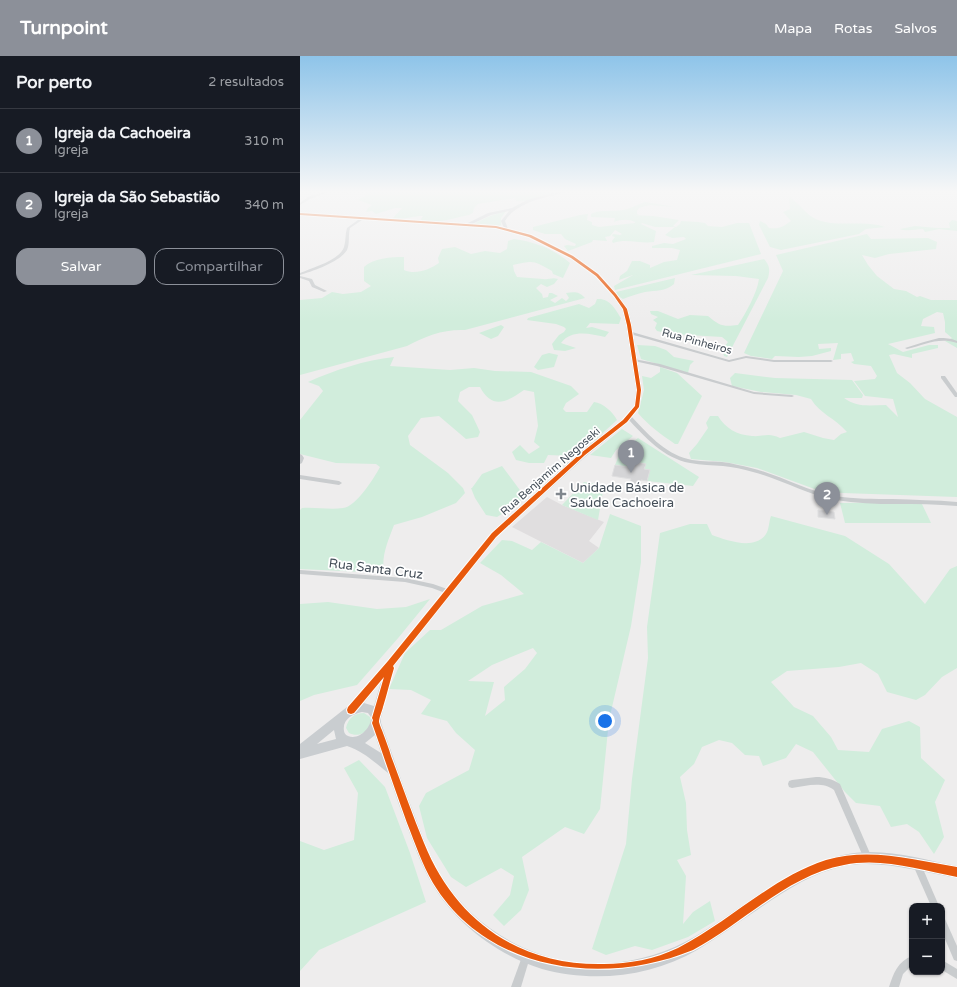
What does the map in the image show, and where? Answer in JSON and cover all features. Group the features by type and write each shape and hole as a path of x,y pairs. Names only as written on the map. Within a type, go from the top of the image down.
{"main road":[{"name":"Rua Benjamim Negoseki","path":"348,712 391,663 501,527 583,454 629,417 636,406 639,396 631,333 627,315 620,302 604,282 589,268 543,241 527,235"},
{"name":"Rua Benjamim Negoseki","path":"376,720 391,663"},
{"path":"300,751 348,712 356,708 367,707 372,710 392,770 421,847 447,895 463,914 485,933 526,957 550,965 594,970 618,970 643,965 668,957 690,946 774,892 812,871 844,860 879,858 957,872"},
{"path":"348,712 342,719 338,730 342,738 373,753 392,770"},
{"path":"300,754 349,741 362,740 371,732 376,720"}],"street":[{"path":"300,274 342,254 346,248 348,235"},
{"path":"300,277 310,279 313,286 325,291"},
{"name":"Rua Pinheiros","path":"631,333 729,361 746,357 774,361 831,361"},
{"path":"907,348 944,339 957,342"},
{"path":"635,360 658,365 754,393 792,396"},
{"path":"943,377 957,396"},
{"path":"629,417 653,442 679,459 755,471 835,498 925,501 957,504"},
{"path":"300,456 302,458 300,462"},
{"path":"300,477 339,483"},
{"name":"Rua Santa Cruz","path":"300,572 405,580 433,586 448,592"},
{"path":"792,784 825,780 832,782 837,787 868,858"},
{"path":"917,865 934,903"},
{"path":"945,929 957,957"},
{"path":"516,987 526,957"},
{"path":"894,987 897,976 905,963 909,961"},
{"path":"945,967 957,974"}],"shaded area":[{"path":"547,497 562,505 604,522 589,541 599,548 583,563 512,527"}],"green space":[{"path":"562,235 610,235 605,237 607,241 593,240 592,242 568,251 564,246 575,246 576,244 565,239"},
{"path":"655,235 654,242 623,241 613,243 612,241 615,237 612,236"},
{"path":"666,235 754,235 761,254 615,290 614,286 633,275 619,280 620,276 627,271 632,261 640,261 650,265 650,268 664,262 677,260 680,250 672,248 652,248 652,246 664,243 673,244 686,239 684,237 672,238"},
{"path":"764,235 852,235 781,250 770,247"},
{"path":"861,235 868,235 871,239 928,238 937,242 936,249 889,254 875,258 862,255 877,276 894,289 906,291 917,297 920,296 931,300 957,300 957,348 945,341 952,338 945,332 943,313 937,312 923,319 921,326 934,327 935,333 888,344 903,352 929,345 938,345 938,348 912,354 912,358 894,354 889,355 897,373 910,383 925,399 957,417 957,497 820,491 757,468 725,462 691,459 689,453 708,428 706,423 710,416 718,416 724,424 732,430 741,434 752,436 769,435 780,438 804,432 834,440 841,434 847,432 838,423 819,409 811,399 796,395 761,392 732,386 730,378 735,373 775,378 852,380 863,395 862,398 844,398 859,405 886,405 898,417 893,399 865,396 854,381 875,379 877,376 871,366 854,364 851,362 854,361 851,353 841,354 841,359 833,360 838,343 818,344 819,349 831,348 831,351 812,356 775,356 772,359 751,356 744,353 783,271 776,255"},
{"path":"514,239 529,242 551,250 570,263 563,278 553,274 552,271 534,262 513,265 517,277 558,279 554,284 547,287 541,284 536,288 542,294 543,298 548,297 549,293 558,296 550,300 555,303 562,298 566,301 569,298 566,293 578,293 585,298 465,330 435,334 407,346 300,375 300,300 322,298 332,292 343,294 361,292 371,286 364,281 364,267 377,260 404,257 404,270 417,272 431,268 439,263 438,258 442,249 455,247 471,254 485,251 500,253 507,249 508,241"},
{"path":"764,259 769,268 768,278 727,357 724,356 722,350 728,342 722,337 671,334 657,331 655,328 657,323 653,320 658,317 651,314 650,311 658,311 678,319 690,315 708,316 722,325 738,325 754,297 759,279 736,276 691,275"},
{"path":"675,278 674,284 664,290 645,292 623,299 618,296 616,292"},
{"path":"597,299 605,300 612,305 621,318 619,324 590,323 586,328 592,327 609,332 605,337 576,334 565,339 561,343 576,348 565,351 554,350 552,344 566,329 556,324 527,320 528,318 579,304 589,308 595,304"},
{"path":"501,325 504,327 498,336 491,339 479,333"},
{"path":"637,345 655,346 666,350 674,357 694,361 690,365 688,373 641,359"},
{"path":"549,353 558,355 554,367 538,370 534,367 542,355"},
{"path":"394,357 390,366 450,370 474,368 495,371 531,372 571,386 579,394 566,403 563,409 566,412 587,412 594,402 607,408 617,420 594,441 571,456 548,455 544,463 529,463 516,460 512,452 520,445 529,454 540,447 534,442 538,426 534,392 524,390 512,398 500,402 490,399 480,387 469,387 460,392 458,401 472,415 480,432 478,437 466,439 439,416 421,418 408,436 410,445 448,473 463,488 465,493 456,503 422,517 394,525 384,555 384,573 300,569 300,510 302,508 338,509 348,506 353,503 364,491 380,467 376,464 336,463 300,454 300,420 323,391 319,386 308,382 350,366 372,360"},
{"path":"660,367 677,373 702,396 678,444 675,444 656,430 638,413 644,390 642,376 651,378 660,372"},
{"path":"622,429 633,436 616,450 611,458 590,455"},
{"path":"638,438 699,477 693,486 647,481 650,470 644,469 645,464 636,462 634,468 615,465 621,451"},
{"path":"502,466 525,497 497,517 486,515 475,498 471,488 482,474"},
{"path":"584,482 604,485 598,520 562,505"},
{"path":"921,502 931,523 845,523 840,503"},
{"path":"610,514 641,526 641,562 631,626 609,720 600,809 584,834 565,827 522,857 529,890 521,910 504,926 493,915 510,895 514,876 501,868 466,887 451,877 427,838 419,806 426,793 469,770 475,750 456,733 447,721 421,714 431,700 411,690 389,689 405,653 430,630 441,630 482,606 524,594 501,575 480,563 502,540 512,541 532,550 541,542 583,563 599,548","holes":["533,648 537,653 525,669 504,687 505,700 485,716 494,682 468,681 492,665"]},
{"path":"771,516 845,536 889,564 925,604 950,569 957,566 957,668 942,677 925,695 916,700 887,692 878,674 861,663 839,667 787,671 771,682 794,707 813,716 831,737 838,750 869,752 882,729 909,721 920,727 921,758 945,780 935,802 944,837 934,854 919,832 907,824 891,827 880,806 856,803 845,792 813,752 796,744 786,758 763,766 759,756 745,755 732,743 719,740 702,747 694,764 680,777 686,803 687,830 691,855 677,860 686,876 683,924 693,912 710,901 715,921 688,937 652,950 635,946 606,955 592,949 626,844 632,779 648,658 647,627 660,533 690,524 707,524 712,535 740,543 755,542 766,534"},
{"path":"430,599 357,685 314,695 300,701 300,604 328,602 377,609 406,607"},
{"path":"364,713 370,717 371,721 368,729 362,734 353,735 349,733 346,728 350,719 355,715"},
{"path":"359,760 385,787 410,853 426,902 319,950 300,971 300,841 324,850 354,840 358,793 344,768"}],"building":[{"path":"635,462 646,464 644,469 650,470 647,481 641,480 639,486 629,484 631,479 612,476 615,465 634,468"},
{"path":"818,510 834,512 835,519 818,517"}],"cycle path":[{"path":"351,710 391,663 494,535 583,454 625,421 637,406 639,390 629,325 625,309 597,275 572,257 528,235"},
{"path":"376,718 390,668"},
{"path":"376,723 401,795 426,859 448,896 475,925 490,936 506,947 541,962 579,969 594,970 637,966 665,958 691,946 766,896 805,873 825,865 845,860 873,858 957,872"}],"place":[{"name":"Igreja da Cachoeira","path":"631,473"},
{"name":"Unidade Básica de Saúde Cachoeira","path":"561,494"},
{"name":"Igreja da São Sebastião","path":"827,515"}]}
